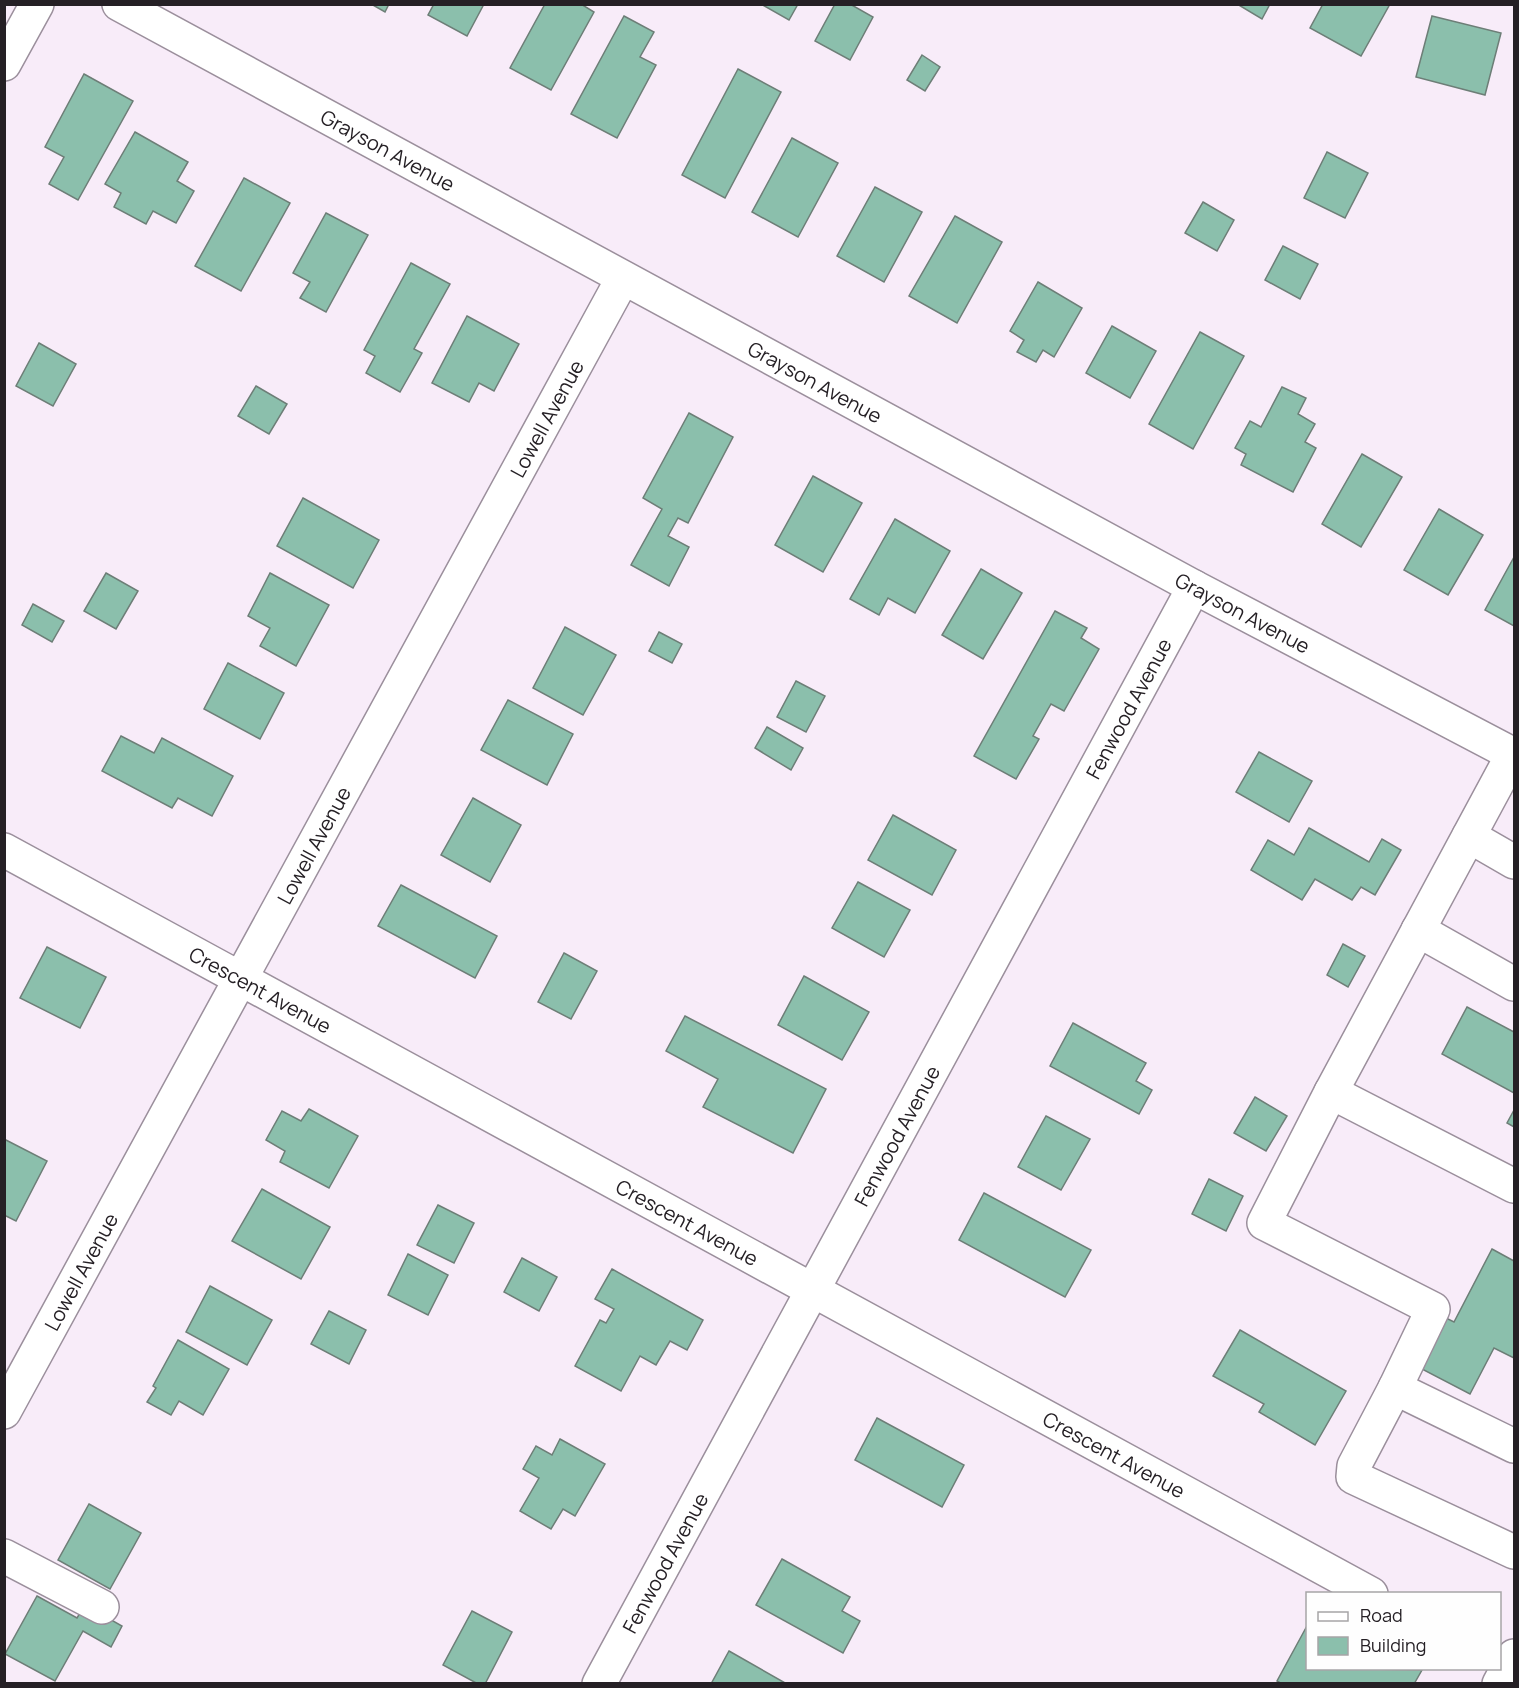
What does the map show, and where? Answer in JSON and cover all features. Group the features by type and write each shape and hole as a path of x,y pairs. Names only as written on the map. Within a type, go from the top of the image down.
{"street":[{"path":"4,64 37,4"},
{"name":"Grayson Avenue","path":"119,4 1194,587 1514,754"},
{"name":"Lowell Avenue","path":"4,1412 623,278"},
{"name":"Fenwood Avenue","path":"598,1683 1194,587"},
{"path":"1514,754 1331,1092 1264,1223 1433,1309 1354,1466 1353,1477 1515,1552"},
{"path":"1469,836 1515,862"},
{"name":"Crescent Avenue","path":"4,850 1369,1592"},
{"path":"1418,930 1515,984"},
{"path":"1331,1092 1515,1186"},
{"path":"1395,1388 1515,1446"},
{"path":"4,1556 102,1607"}],"building":[{"path":"371,4 389,4 385,12"},
{"path":"434,4 484,4 467,36 428,15"},
{"path":"545,4 581,4 594,12 551,90 510,68"},
{"path":"761,4 798,4 789,20"},
{"path":"835,4 850,4 873,17 850,60 815,41"},
{"path":"1237,4 1270,4 1262,19"},
{"path":"1323,4 1390,4 1361,56 1310,28"},
{"path":"624,16 654,32 640,57 656,65 617,138 571,114"},
{"path":"1432,16 1501,33 1485,95 1416,77"},
{"path":"922,55 940,67 925,91 907,80"},
{"path":"738,69 781,92 725,198 682,175"},
{"path":"84,74 133,101 78,200 49,184 64,157 45,147"},
{"path":"135,132 188,162 177,181 194,191 176,223 153,211 146,224 114,207 121,193 105,184"},
{"path":"792,138 838,163 798,237 752,212"},
{"path":"1327,152 1368,173 1345,218 1304,198"},
{"path":"244,178 290,203 241,291 195,266"},
{"path":"875,187 922,212 884,282 837,256"},
{"path":"1203,202 1234,220 1217,251 1185,233"},
{"path":"326,213 368,235 326,312 300,298 310,282 293,273"},
{"path":"955,216 1002,242 957,323 909,296"},
{"path":"1283,246 1318,264 1300,299 1265,280"},
{"path":"411,263 450,284 414,349 422,353 400,392 366,373 375,356 364,350"},
{"path":"1038,282 1082,308 1054,357 1043,350 1036,362 1017,352 1024,340 1010,331"},
{"path":"467,316 519,344 494,391 479,383 469,402 432,383"},
{"path":"1112,326 1156,351 1130,398 1086,373"},
{"path":"1200,332 1244,356 1193,449 1149,424"},
{"path":"39,343 76,364 53,406 16,386"},
{"path":"256,386 287,404 269,434 238,416"},
{"path":"1282,387 1306,398 1298,414 1315,424 1305,442 1316,448 1293,492 1241,465 1246,454 1235,448 1250,421 1261,427"},
{"path":"689,413 733,437 688,523 678,518 668,536 689,547 669,586 631,565 662,509 643,498"},
{"path":"1362,454 1402,477 1361,547 1322,524"},
{"path":"813,476 862,503 823,572 775,545"},
{"path":"303,498 379,540 353,588 277,546"},
{"path":"1439,509 1483,535 1448,595 1404,570"},
{"path":"895,519 950,551 915,613 888,598 879,615 850,599"},
{"path":"1514,557 1514,626 1485,610"},
{"path":"981,569 1022,593 983,659 942,635"},
{"path":"106,573 138,591 116,629 84,611"},
{"path":"270,573 329,605 296,666 260,646 270,628 248,616"},
{"path":"33,604 64,621 52,642 22,625"},
{"path":"1055,611 1087,628 1081,638 1099,649 1064,711 1051,704 1033,736 1039,739 1016,779 974,756"},
{"path":"565,627 616,655 583,715 533,688"},
{"path":"659,632 682,644 672,663 649,651"},
{"path":"228,663 284,693 260,739 204,709"},
{"path":"796,681 825,696 806,732 777,717"},
{"path":"508,700 573,734 547,785 481,750"},
{"path":"767,727 803,748 791,770 755,748"},
{"path":"121,736 154,753 162,738 233,776 212,816 178,798 172,808 102,771"},
{"path":"1259,752 1312,781 1289,822 1236,792"},
{"path":"473,798 521,825 490,882 441,855"},
{"path":"893,815 956,850 932,895 868,860"},
{"path":"1309,828 1369,862 1382,839 1401,850 1375,895 1361,887 1352,900 1315,879 1302,900 1251,870 1268,840 1294,855"},
{"path":"858,882 910,910 884,957 832,928"},
{"path":"401,885 497,936 475,978 378,926"},
{"path":"1343,944 1365,956 1348,987 1327,975"},
{"path":"47,947 106,977 80,1028 20,998"},
{"path":"564,953 597,971 571,1019 538,1002"},
{"path":"804,976 869,1012 842,1060 778,1025"},
{"path":"1467,1007 1514,1032 1514,1093 1442,1054"},
{"path":"685,1016 826,1089 793,1153 703,1107 718,1079 666,1051"},
{"path":"1073,1023 1146,1063 1136,1081 1152,1090 1139,1114 1050,1066"},
{"path":"1255,1097 1287,1116 1266,1151 1234,1133"},
{"path":"309,1109 358,1136 329,1188 280,1162 285,1151 266,1140 282,1111 301,1121"},
{"path":"1514,1110 1514,1127 1507,1123"},
{"path":"1046,1116 1090,1139 1061,1190 1018,1167"},
{"path":"4,1139 47,1161 16,1221 4,1215"},
{"path":"1209,1179 1243,1196 1226,1231 1192,1214"},
{"path":"262,1189 330,1227 301,1279 232,1241"},
{"path":"984,1193 1091,1250 1065,1297 959,1240"},
{"path":"438,1205 474,1223 454,1263 417,1245"},
{"path":"1492,1249 1514,1261 1514,1358 1494,1348 1470,1394 1418,1367 1444,1317 1454,1322"},
{"path":"408,1254 448,1275 428,1315 388,1295"},
{"path":"522,1258 557,1277 539,1311 504,1292"},
{"path":"612,1269 703,1320 687,1350 670,1341 656,1365 640,1356 621,1391 575,1366 600,1320 606,1323 614,1309 595,1299"},
{"path":"210,1286 272,1320 247,1365 186,1332"},
{"path":"329,1311 366,1330 349,1364 311,1344"},
{"path":"1240,1330 1346,1391 1315,1445 1259,1412 1264,1404 1213,1376"},
{"path":"178,1340 229,1369 203,1415 179,1401 171,1415 147,1402"},
{"path":"877,1418 964,1465 942,1507 855,1460"},
{"path":"560,1439 605,1464 575,1516 563,1509 551,1529 520,1511 539,1478 523,1469 536,1446 552,1455"},
{"path":"89,1504 141,1533 110,1589 58,1560"},
{"path":"782,1559 850,1597 842,1611 860,1621 843,1653 756,1605"},
{"path":"37,1596 77,1618 85,1605 122,1626 111,1647 83,1631 55,1681 5,1654"},
{"path":"472,1611 512,1632 485,1684 478,1684 443,1665"},
{"path":"1306,1628 1306,1670 1422,1670 1414,1684 1282,1684 1277,1681"},
{"path":"729,1651 787,1684 711,1684"}]}
